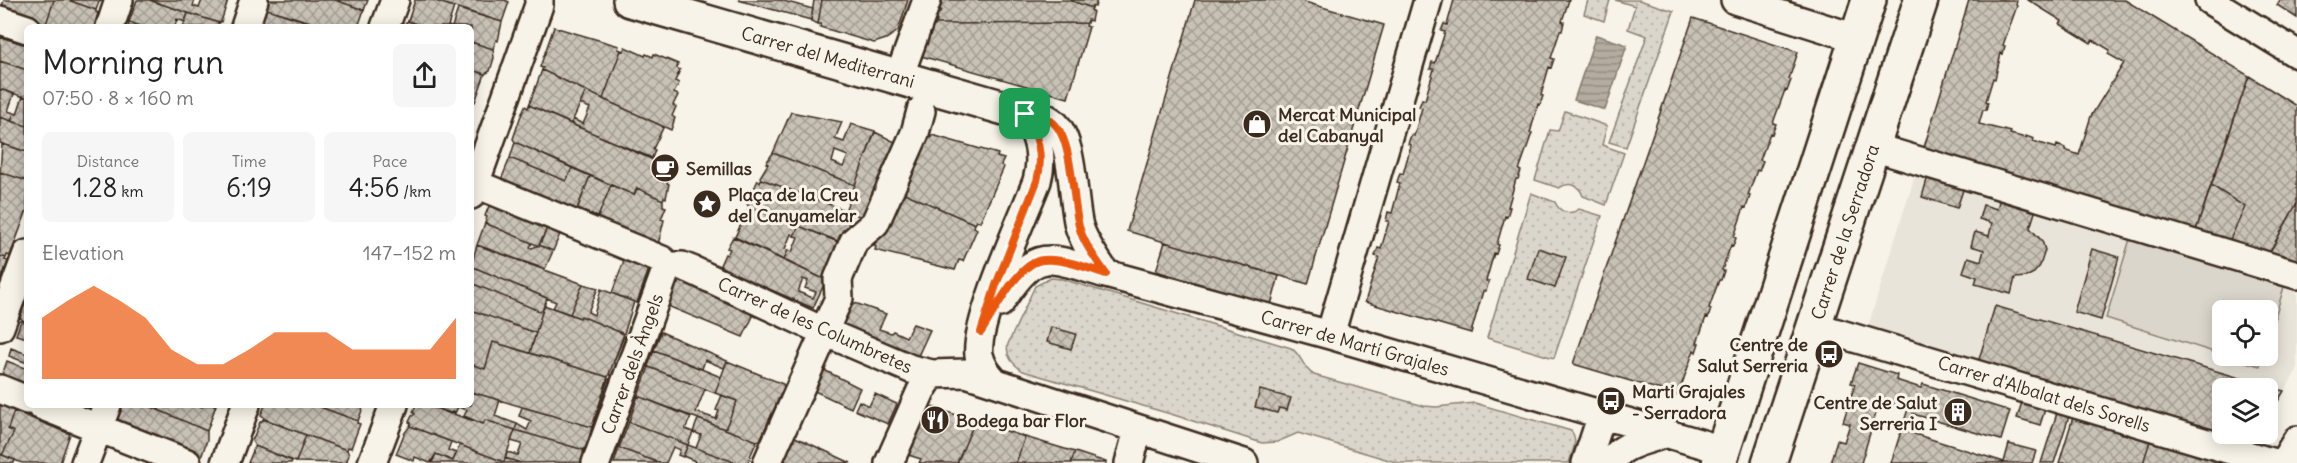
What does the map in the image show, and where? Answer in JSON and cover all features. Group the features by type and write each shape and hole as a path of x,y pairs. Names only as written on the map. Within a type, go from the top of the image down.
{"main road":[{"name":"Carrer del Mediterrani","path":"630,0 698,9 899,77 1025,114"},
{"path":"1721,457 1869,0"},
{"name":"Carrer de la Serradora","path":"1769,463 1921,0"}],"street":[{"path":"111,24 120,0"},
{"path":"246,24 254,0"},
{"path":"386,24 395,0"},
{"path":"474,182 539,0"},
{"path":"899,77 927,0"},
{"path":"1330,335 1428,0"},
{"path":"1735,0 1856,38"},
{"path":"2209,0 2246,9 2297,54"},
{"path":"0,21 24,28"},
{"path":"767,463 839,298 838,279 854,241 875,223 915,133 921,111"},
{"path":"1106,274 1079,228 1064,136 1053,122 1039,114 1025,114 1039,144 1041,164 1037,181 996,285 981,332 979,352 984,369 995,382 1244,463"},
{"path":"1873,147 2297,275"},
{"name":"Carrer de les Columbretes","path":"474,188 666,263 692,270 827,326 911,369 932,374 966,373 995,382"},
{"name":"Carrer de Martí Grajales","path":"981,332 1017,276 1030,265 1041,260 1055,260 1330,335 1602,415 1664,434 1721,457"},
{"path":"0,327 24,262"},
{"name":"Carrer dels Àngels","path":"596,463 665,273 666,263"},
{"name":"Carrer d'Albalat dels Sorells","path":"1814,326 2274,463"},
{"path":"889,463 921,391 932,374"},
{"path":"0,389 24,399"},
{"path":"56,408 103,417 187,463"},
{"path":"225,463 245,408"},
{"path":"372,463 393,408"},
{"path":"1586,463 1602,415"},
{"path":"85,463 103,417"},
{"path":"1128,463 1138,430"},
{"path":"1611,463 1617,452 1623,448 1664,434"},
{"path":"2283,463 2297,441"}],"shaded area":[{"path":"1588,0 1610,0 1604,21 1584,14"},
{"path":"1615,0 1639,0 1674,11 1626,147 1609,142 1647,36 1628,29 1635,6"},
{"path":"1596,35 1627,45 1605,110 1574,100"},
{"path":"1565,111 1607,126 1602,145 1624,153 1606,205 1583,196 1574,185 1559,188 1535,180 1550,130 1558,131"},
{"path":"1916,172 2297,287 2297,370 2278,401 2278,378 2212,378 2212,437 1866,333"},
{"path":"1531,193 1555,202 1565,212 1579,209 1602,216 1554,358 1487,338"},
{"path":"2130,239 2284,287 2278,307 2278,300 2212,300 2212,352 2106,318"},
{"path":"1051,278 1062,279 1291,348 1314,375 1424,406 1475,403 1571,431 1575,442 1569,463 1399,463 1298,433 1277,442 1262,443 1023,371 1011,359 1008,344 1035,286"},
{"path":"2237,444 2252,444 2250,448"}],"building":[{"path":"4,0 54,0 46,24 15,14 0,12"},
{"path":"54,0 68,0 96,10 98,13 95,24 46,24"},
{"path":"68,0 103,0 99,2 96,10"},
{"path":"137,0 149,0 188,13 185,22 177,19 176,24 129,22"},
{"path":"149,0 195,0 193,6 199,8 202,0 228,0 219,23"},
{"path":"267,0 335,0 364,10 359,24 314,24 264,8"},
{"path":"335,0 368,0 364,10"},
{"path":"415,0 432,0 454,7 449,24 417,24 408,21"},
{"path":"432,0 505,0 509,2 502,22"},
{"path":"738,0 780,0 813,9 811,20"},
{"path":"814,0 822,0 818,24 811,21"},
{"path":"822,0 908,0 898,31 874,43 820,27 821,24 818,24"},
{"path":"941,0 1069,0 1092,8 1093,11 1091,21 1088,20 1087,23 936,24 935,20 941,10 938,9"},
{"path":"1069,0 1097,0 1095,7 1092,6 1092,8"},
{"name":"Mercat Municipal del Cabanyal","path":"1195,0 1298,0 1384,25 1308,284 1127,231"},
{"path":"1454,0 1569,0 1562,21 1564,22 1562,31 1560,31 1551,58 1554,59 1551,68 1549,67 1541,95 1543,96 1540,105 1538,104 1530,133 1532,133 1519,170 1521,171 1516,179 1508,207 1510,207 1497,244 1499,245 1496,254 1494,253 1486,281 1489,281 1486,291 1483,291 1471,333 1365,302 1379,257 1375,256 1378,248 1381,249 1389,221 1386,221 1388,212 1392,213 1400,183 1397,182 1400,173 1403,174 1411,145 1408,144 1411,135 1414,136 1422,108 1419,107 1422,99 1425,100 1434,69 1430,69 1432,62 1435,63 1445,32 1441,31 1444,24 1447,25"},
{"path":"1969,0 2017,0 2003,45 2005,46 2003,54 2001,53 1995,79 1993,78 1986,101 1988,102 1986,110 1983,110 1979,124 2011,132 2010,134 2026,138 2026,136 2034,139 2033,141 2056,148 2057,145 2079,155 2091,116 2124,63 2108,54 2110,50 2093,40 2091,43 2060,24 2062,21 2028,0 2125,0 2249,76 2194,236 1922,154"},
{"path":"2280,0 2297,0 2297,18 2277,5"},
{"path":"264,8 310,22 309,24 296,22 295,24 258,24"},
{"path":"458,9 502,22 498,41 496,40 493,49 474,43 474,24 453,24"},
{"path":"188,13 219,23 218,24 184,24"},
{"path":"1693,18 1798,52 1789,79 1791,80 1773,123 1776,124 1772,134 1770,133 1760,160 1763,161 1759,171 1757,170 1746,208 1744,207 1734,237 1736,238 1733,246 1731,245 1721,280 1719,280 1709,308 1711,309 1708,318 1706,317 1696,352 1694,350 1678,395 1573,364"},
{"path":"1087,23 1086,26 1089,27 1068,98 921,56 933,25 936,24"},
{"path":"554,27 619,46 618,49 621,50 603,99 542,70 543,68 540,67"},
{"path":"0,37 24,44 24,69 0,61"},
{"path":"474,43 493,49 494,58 490,71 485,74 474,71"},
{"path":"625,47 645,56 646,54 653,57 654,54 678,64 677,68 680,70 675,81 679,83 674,93 678,95 673,105 676,107 672,116 675,118 671,130 603,99 621,50 623,51"},
{"path":"0,61 24,69 24,97 0,89"},
{"path":"542,70 586,91 571,124 529,105"},
{"path":"474,71 485,74 474,102"},
{"path":"2249,76 2297,106 2297,203 2266,259 2227,246 2245,207 2211,185"},
{"path":"0,89 14,94 8,111 14,113 11,121 0,117"},
{"path":"586,91 662,126 652,158 571,124 573,119 583,124 590,108 580,104"},
{"path":"23,96 24,125 11,121 14,113 17,114"},
{"path":"529,105 667,166 670,176 666,198 664,197 663,200 637,188 634,195 515,142 513,139 520,118 525,106 528,108"},
{"path":"791,112 842,122 835,139 844,142 851,124 875,131 855,185 773,153","holes":["835,151 848,156 843,167 832,162"]},
{"path":"0,117 24,125 24,151 0,143"},
{"path":"875,132 899,144 868,219 845,211"},
{"path":"932,135 998,154 997,157 1004,159 1001,165 1004,167 980,222 977,221 975,224 900,191 924,137 931,138"},
{"path":"515,142 572,168 566,181 510,158"},
{"path":"2,144 24,151 24,180 0,172"},
{"path":"773,153 855,185 850,198 820,187 815,199 761,179 768,164 766,163"},
{"path":"510,158 566,181 572,168 590,176 577,210 501,180"},
{"path":"0,172 24,180 24,218 10,256 7,255 6,258 0,256"},
{"path":"590,176 611,185 598,217 577,209"},
{"path":"1928,176 1964,187 1957,208 1922,197"},
{"path":"761,179 850,212 852,216 842,240 838,241 749,207 747,204 758,180 760,182"},
{"path":"611,185 634,195 637,188 663,200 663,206 666,207 661,219 664,220 658,245 598,222"},
{"path":"2211,185 2245,207 2227,246 2194,236"},
{"path":"900,191 975,224 974,227 977,229 963,261 959,260 955,270 875,250 874,246"},
{"path":"2000,198 2036,209 2030,228 2042,241 2045,250 2040,266 2034,273 2026,277 2015,278 2011,294 1975,284 1977,277 1963,272 1968,257 1981,261 1984,250 1971,246 1975,232 1989,236 1992,223 1979,219 1983,205 1997,209"},
{"path":"491,201 549,224 539,246 485,223 487,217 485,216"},
{"path":"2297,203 2297,267 2266,258"},
{"path":"749,207 799,226 794,236 791,234 785,249 788,250 784,260 735,237"},
{"path":"485,223 532,243 530,247 532,248 539,245 553,251 545,269 477,245"},
{"path":"549,224 562,229 553,251 539,245"},
{"path":"799,226 843,244 826,280 784,260 788,250 792,252 798,237 794,236"},
{"path":"733,237 826,280 813,308 721,268 725,254 727,255 730,249 727,248","holes":["803,279 808,281 805,288 816,292 813,298 798,292"]},
{"path":"1165,242 1279,276 1271,305 1156,271"},
{"path":"477,245 583,284 570,314 553,308 556,302 474,267"},
{"path":"1538,248 1566,257 1555,288 1528,279"},
{"path":"2092,249 2119,257 2101,320 2074,312"},
{"path":"626,255 650,266 637,303 612,293"},
{"path":"0,256 8,261 1,282"},
{"path":"474,267 547,298 542,312 474,284"},
{"path":"684,280 752,311 754,314 743,337 670,307 669,303 677,283"},
{"path":"474,284 542,312 536,333 474,311"},
{"path":"583,284 598,288 588,312 594,315 601,289 634,302 624,334 581,316 580,318 570,314"},
{"path":"852,302 886,314 879,329 891,333 893,331 906,337 913,324 930,330 917,358 842,325"},
{"path":"544,305 580,318 581,316 624,334 608,377 530,353"},
{"path":"24,306 24,321 20,318"},
{"path":"1995,306 2240,378 2212,378 2212,436 1977,366"},
{"path":"474,311 536,333 530,353 493,342 485,369 474,365"},
{"path":"21,321 24,322 24,337 16,335"},
{"path":"1051,327 1076,334 1071,349 1047,342"},
{"path":"661,332 727,361 724,368 705,360 702,369 654,350"},
{"path":"624,336 626,337 612,376 609,374"},
{"path":"493,342 608,377 592,427 474,393 474,365 485,369"},
{"path":"11,348 24,353 24,362 9,356"},
{"path":"654,350 721,377 715,393 649,367"},
{"path":"7,361 24,368 24,385 2,375"},
{"path":"727,361 783,384 784,387 760,440 757,441 725,429 737,401 715,393"},
{"name":"Centre de Salut Serreria I","path":"1858,363 1897,375 1896,380 1921,388 1923,384 2010,411 2001,440 1913,414 1908,432 2004,462 2009,444 2036,451 2032,463 1891,463 1908,409 1880,400 1861,463 1830,463 1837,440 1844,442 1850,424 1843,422 1855,384 1851,383"},
{"path":"649,367 705,389 696,412 716,419 719,411 716,410 722,395 737,401 725,429 638,396"},
{"path":"822,369 860,388 851,408 812,390"},
{"path":"608,379 610,379 595,425 593,425"},
{"path":"2278,389 2284,391 2278,401"},
{"path":"1260,390 1291,398 1287,410 1279,408 1277,413 1255,407"},
{"path":"474,393 500,400 495,416 517,424 515,430 485,420 483,424 464,416 467,410 461,408 474,408"},
{"path":"875,394 897,404 888,424 855,410 859,401 869,406"},
{"path":"638,396 691,417 685,429 693,432 688,445 629,422"},
{"path":"2023,399 2046,406 2040,425 2017,418"},
{"path":"0,402 8,405 7,408 14,411 8,429 14,432 2,455 0,454"},
{"path":"926,405 975,421 957,463 919,463 921,459 905,454"},
{"path":"522,407 592,427 584,450 515,430 517,424 527,430 531,421 519,416"},
{"path":"118,408 154,408 207,431 207,440 201,458 114,425"},
{"path":"159,408 215,408 207,431 158,410"},
{"path":"264,408 323,408 358,421 357,423 360,424 351,448 348,447 347,450 263,419 261,415"},
{"path":"323,408 363,408 358,421"},
{"path":"415,408 436,408 483,424 485,420 515,430 504,462 410,426 409,422 415,414 413,412"},
{"path":"435,408 458,408 455,413 451,414"},
{"path":"2058,410 2070,413 2054,463 2041,463"},
{"path":"14,411 70,434 60,463 22,463 2,455 14,432 8,429"},
{"path":"2074,414 2151,438 2143,463 2059,463"},
{"path":"265,419 306,435 296,462 255,446 252,441 260,422"},
{"path":"698,419 757,441 747,463 737,463 696,448 701,435 693,432"},
{"path":"975,421 1025,437 1016,463 957,463"},
{"path":"629,422 688,445 683,457 678,455 680,450 673,447 666,463 660,463 619,448"},
{"path":"410,426 451,442 448,450 456,453 453,461 436,454 430,463 415,457 414,461 396,454"},
{"path":"515,430 584,450 583,452 586,453 583,462 521,463 505,458 507,452 518,455 522,444 511,441"},
{"path":"306,435 347,450 349,455 346,463 296,462"},
{"path":"791,435 851,463 789,463 781,459"},
{"path":"1025,437 1075,452 1071,463 1016,463"},
{"path":"2151,438 2235,463 2143,463"},
{"path":"460,445 504,462 505,458 521,463 432,463 436,454 453,461"},
{"path":"688,445 737,463 694,463 695,461 683,456"},
{"path":"255,446 292,461 291,463 248,463"},
{"path":"619,448 660,463 614,463"},
{"path":"1075,452 1106,462 1106,463 1071,463"},
{"path":"0,454 15,460 14,463 0,463"}],"place":[{"name":"Mercat Municipal del Cabanyal","path":"1257,124"},
{"name":"Semillas","path":"665,168"},
{"name":"Plaça de la Creu del Canyamelar","path":"707,204"},
{"name":"Centre de Salut Serreria","path":"1829,354"},
{"name":"Martí Grajales - Serradora","path":"1611,401"},
{"name":"Centre de Salut Serreria I","path":"1958,412"},
{"name":"Bodega bar Flor","path":"935,420"}],"route":[{"path":"1025,114 1039,114 1053,122 1064,136 1079,228 1106,274 1055,260 1041,260 1030,265 1017,276 981,332 996,285 1037,181 1041,164 1039,144 1025,114"}]}
